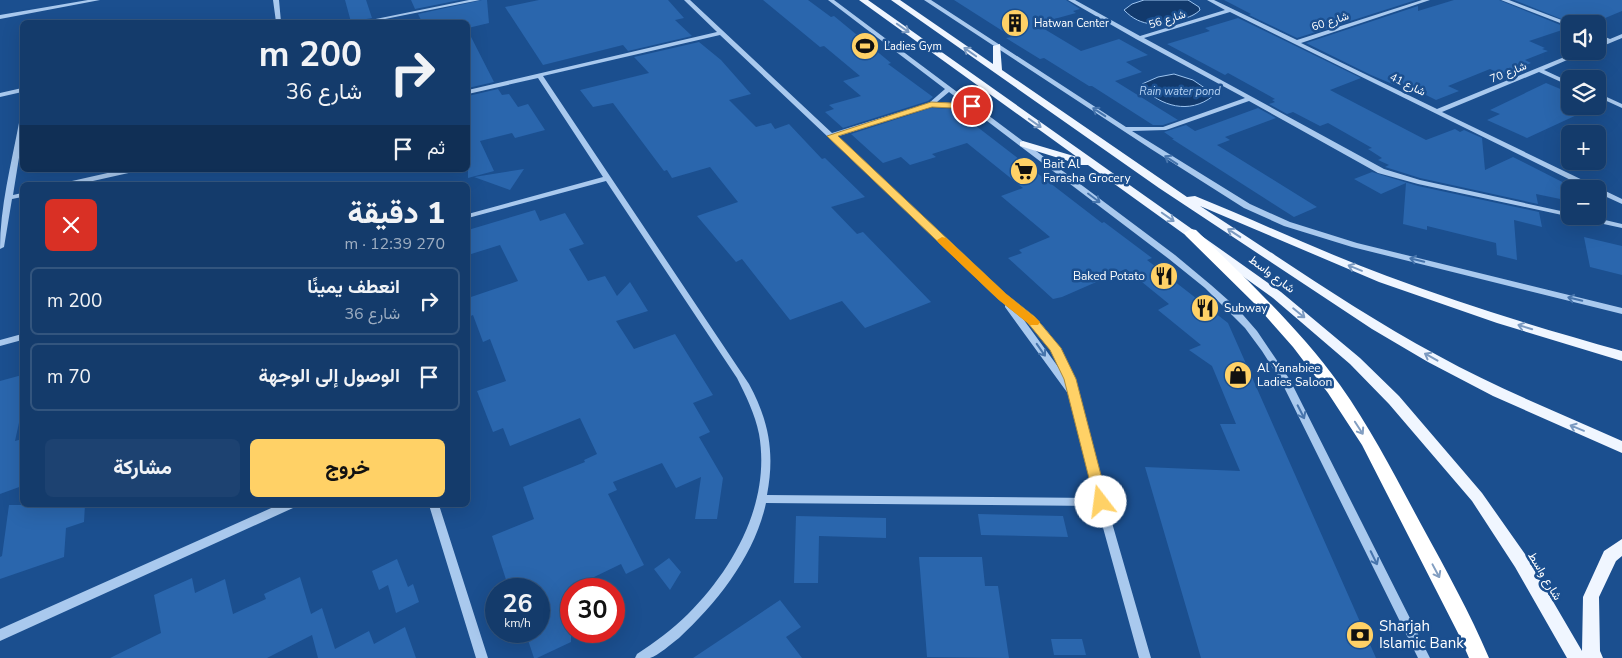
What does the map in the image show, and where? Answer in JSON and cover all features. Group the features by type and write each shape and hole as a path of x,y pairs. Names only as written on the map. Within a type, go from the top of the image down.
{"highway":[{"path":"1190,233 1261,302 1298,343 1334,389 1368,441 1467,630 1479,658"}],"main road":[{"name":"شارع واسط","path":"863,0 1277,295 1316,326 1355,361 1394,400 1477,497 1521,562 1577,658"},
{"name":"شارع واسط","path":"895,0 1162,186 1340,303 1433,359 1498,392 1622,447"},
{"path":"997,46 998,72"},
{"path":"1023,144 1097,166"},
{"path":"1162,186 1330,258 1409,288 1495,318 1622,356"},
{"path":"1594,658 1591,651 1591,597 1610,556 1622,546"}],"street":[{"path":"0,17 97,0"},
{"path":"276,0 279,20"},
{"path":"374,20 477,0"},
{"path":"687,0 1002,297 1074,396 1101,502 1145,658"},
{"path":"831,0 1193,274 1242,319 1265,348 1285,380 1424,658"},
{"path":"927,0 1229,197 1266,215 1302,229 1356,245 1622,311"},
{"path":"1071,0 1380,171 1418,182 1561,213"},
{"name":"شارع 41","path":"1210,0 1578,180"},
{"name":"شارع 60","path":"1297,42 1427,0"},
{"path":"1504,0 1561,22"},
{"name":"شارع 56","path":"1138,38 1230,10"},
{"path":"470,92 720,33"},
{"path":"1606,43 1622,36"},
{"path":"1606,39 1611,41"},
{"name":"شارع 70","path":"1438,111 1563,60"},
{"path":"1539,70 1561,80"},
{"path":"539,75 752,396 760,419 765,444 766,471 762,499 752,530 736,561 715,592 688,622 655,650 641,658"},
{"path":"931,104 949,89"},
{"path":"0,95 20,90"},
{"path":"1153,148 1155,138 1164,130 1249,99"},
{"path":"1606,99 1622,106"},
{"path":"832,136 931,104 972,106"},
{"path":"1124,128 1164,130"},
{"path":"0,247 20,134"},
{"path":"79,182 121,172"},
{"path":"470,215 608,178"},
{"name":"شارع 41","path":"1606,194 1622,202"},
{"path":"8,198 20,195"},
{"path":"1606,223 1622,226"},
{"path":"0,343 20,338"},
{"path":"762,499 1101,502"},
{"path":"0,635 284,507"},
{"path":"435,507 482,658"}],"water":[{"path":"1144,0 1188,0 1199,7 1200,10 1194,15 1167,23 1144,23 1124,10 1132,4"},
{"name":"Rain water pond","path":"1174,74 1193,80 1212,93 1213,96 1204,102 1194,105 1176,106 1158,99 1142,87 1142,84 1158,77"}],"building":[{"path":"345,0 366,0 372,18 350,20"},
{"path":"411,0 460,0 415,9"},
{"path":"487,0 489,23 470,28 470,20 421,20 418,14"},
{"path":"539,0 668,0 684,18 675,20 692,36 628,51 623,45 543,65 505,7"},
{"path":"763,0 808,0 831,17 834,16 891,63 888,64 933,97 928,101 843,128 825,112 834,109 829,105 861,96 843,81 860,76 824,46 820,47"},
{"path":"954,0 1066,0 1080,9 1073,11 1076,13 1036,24 1081,51 1119,39 1148,55 1126,62 1142,72 1115,81 1178,120 1163,125 1153,125 1092,86 1089,86 1044,58 1040,59 1006,38 1012,37"},
{"path":"1224,0 1416,0 1297,38 1249,15 1251,14"},
{"path":"1454,0 1499,0 1561,25 1561,30 1529,41 1548,51 1525,60 1531,63 1503,75 1490,69 1448,86 1459,91 1436,100 1418,91 1414,93 1371,75 1306,43 1418,6 1418,11"},
{"path":"1514,0 1622,0 1622,11 1606,18 1606,15 1561,15 1561,19"},
{"path":"1238,18 1361,78 1330,90 1426,140 1455,129 1460,132 1464,130 1482,138 1485,170 1513,157 1561,181 1561,199 1536,194 1538,204 1420,178 1385,167 1389,165 1378,160 1382,158 1368,149 1372,148 1328,123 1320,126 1293,112 1287,114 1269,104 1275,102 1272,100 1275,99 1228,73 1225,75 1167,44 1210,31 1205,28"},
{"path":"470,35 494,82 470,88"},
{"path":"699,42 721,60 751,94 729,100 756,127 771,123 775,129 789,124 822,159 825,158 865,197 831,207 857,234 863,232 931,302 865,328 842,301 790,320 742,259 736,262 697,216 738,202 710,167 672,178 667,170 664,171 613,103 593,107 580,90 649,73 634,57"},
{"path":"1546,83 1561,89 1561,115 1577,115 1527,138 1487,120 1500,114 1490,110"},
{"path":"498,89 502,95 509,94 518,107 528,104 545,130 515,138 512,133 480,141 494,171 468,178 468,172 470,172 470,96"},
{"path":"931,108 954,109 1102,223 1104,222 1152,258 1147,260 1228,323 1376,658 1201,658 1145,467 1240,471 1220,424 1236,424 1212,366 1189,350 1201,345 1158,310 1169,304 1126,269 1062,297 1053,299 1008,258 1022,253 1019,250 1050,237 1001,196 1023,188 967,143 932,154 936,157 910,165 901,157 883,163 851,134"},
{"path":"1258,108 1276,118 1225,137 1230,140 1217,145 1317,207 1294,217 1164,132 1186,125 1195,131"},
{"path":"524,169 510,190 474,177"},
{"path":"1372,172 1418,186 1539,212 1542,227 1514,220 1517,260 1497,255 1496,243 1427,226 1427,230 1403,224 1406,183 1381,194 1354,179"},
{"path":"535,210 540,221 565,213 584,244 569,249 588,281 605,276 617,296 630,282 648,311 616,321 634,349 675,334 713,395 693,403 710,432 699,437 723,478 717,519 695,519 701,477 676,488 662,463 613,482 617,490 608,494 644,565 626,574 621,564 592,578 560,578 560,643 569,643 537,658 534,658 529,643 550,643 550,578 505,578 492,536 534,519 523,487 585,462 584,460 597,454 580,418 510,446 503,428 493,432 477,391 506,381 490,339 483,342 473,315 470,316 470,297 518,281 500,245 470,254 470,229"},
{"path":"1584,237 1622,246 1622,275 1590,267"},
{"path":"20,376 20,418 15,441 20,440 20,487 0,494 0,381"},
{"path":"9,505 20,505 20,507 85,507 84,522 66,528 64,557 0,579 0,557 2,556"},
{"path":"978,514 1063,516 1068,537 981,535"},
{"path":"796,516 886,518 886,538 819,536 818,583 794,583"},
{"path":"919,557 982,557 985,586 998,586 1009,658 927,657"},
{"path":"669,558 681,572 670,590 654,569"},
{"path":"397,559 408,587 413,584 419,602 396,613 388,585 379,590 372,571"},
{"path":"300,577 311,614 322,608 335,649 369,631 374,644 405,627 416,658 318,658 312,635 267,658 110,658 161,633 154,595 192,578 195,593 225,579 233,614 266,599 264,594"},
{"path":"780,600 801,627 786,637 802,658 693,658"},
{"path":"1051,639 1082,639 1086,655 1054,655"}],"slow traffic":[{"path":"942,240 1002,297 1034,322"}],"place":[{"name":"Hatwan Center","path":"1015,23"},
{"name":"Ladies Gym","path":"865,46"},
{"name":"Bait Al Farasha Grocery","path":"1024,171"},
{"name":"Baked Potato","path":"1164,276"},
{"name":"Subway","path":"1205,308"},
{"name":"Al Yanabiee Ladies Saloon","path":"1238,375"},
{"name":"Sharjah Islamic Bank","path":"1360,635"}],"route":[{"path":"972,106 931,104 832,136 1002,297 1044,333 1064,363 1070,379 1101,502"}]}
